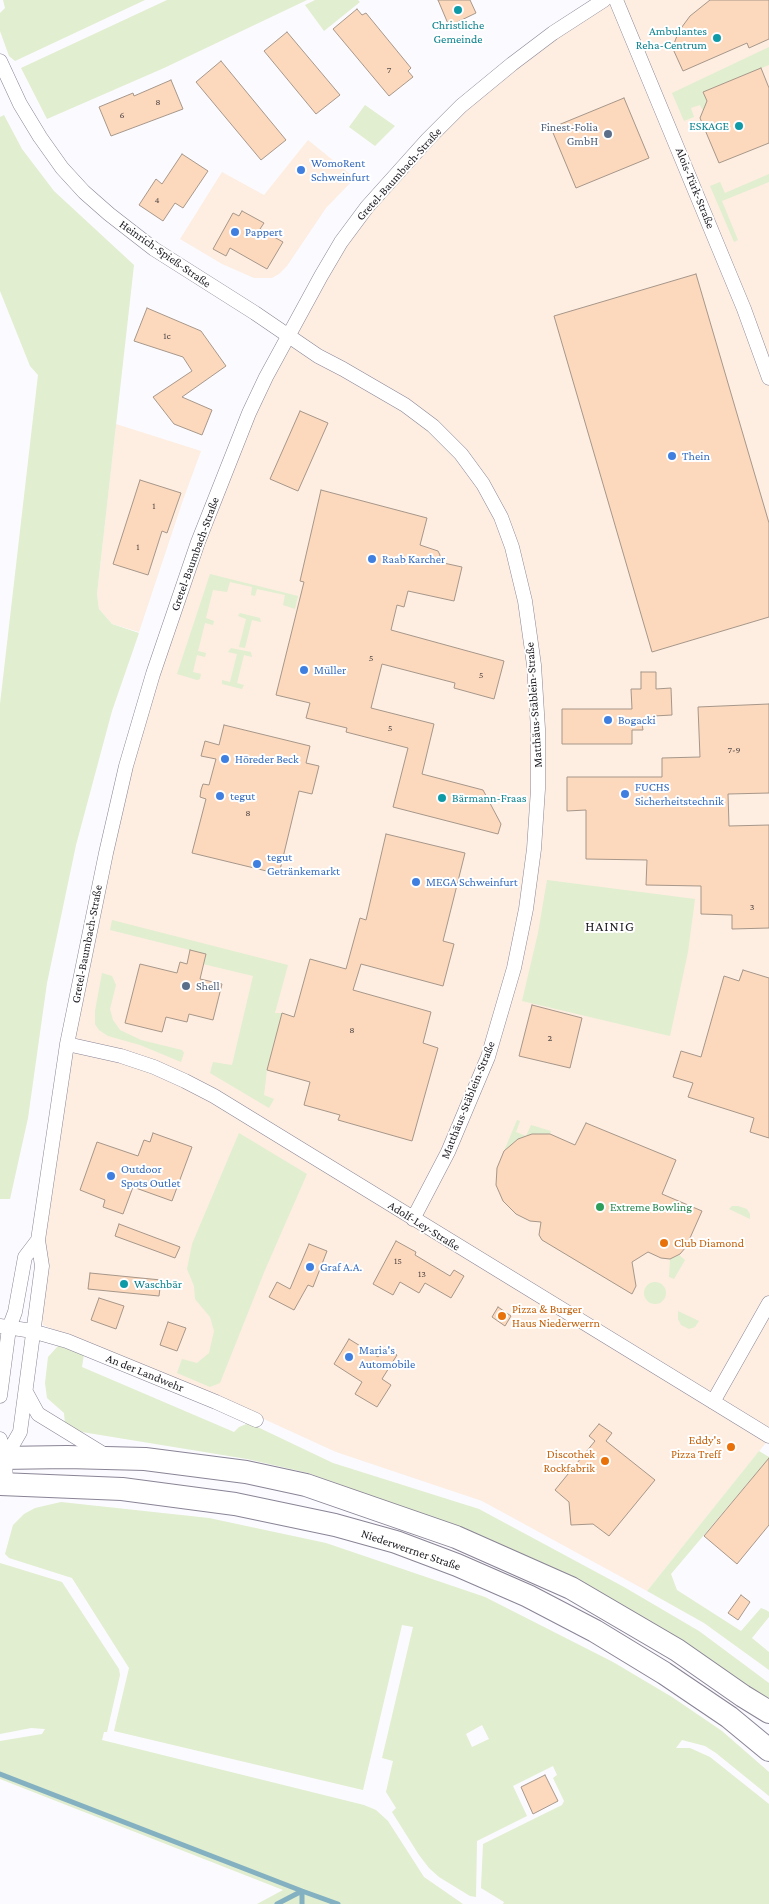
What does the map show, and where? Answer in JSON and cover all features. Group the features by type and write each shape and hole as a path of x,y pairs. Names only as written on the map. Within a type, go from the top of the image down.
{"main road":[{"path":"2,1452 145,1460 246,1472 306,1485 456,1537 498,1554 579,1592 670,1646 769,1712"},
{"name":"Niederwerrner Straße","path":"3,1484 122,1489 235,1504 334,1525 396,1542 457,1565 528,1596 595,1631 664,1673 713,1706 769,1750"}],"street":[{"name":"Gretel-Baumbach-Straße","path":"2,1452 20,1432 42,1266 38,1240 67,1044 106,853 126,766 148,690 198,542 249,413 266,377 341,242 367,207 428,139 461,106 553,33 604,0"},
{"name":"Alois-Türk-Straße","path":"616,0 744,309 769,378"},
{"name":"Heinrich-Spieß-Straße","path":"0,61 4,81 40,138 62,168 84,192 142,241 255,313 288,337"},
{"name":"Matthäus-Stäblein-Straße","path":"288,337 405,405 433,426 461,454 483,484 500,517 512,547 525,601 534,665 538,749 538,789 534,849 526,909 514,968 488,1057 448,1152 413,1219"},
{"name":"Adolf-Ley-Straße","path":"67,1044 121,1056 185,1081 284,1138 769,1436"},
{"name":"Gretel-Baumbach-Straße","path":"0,1396 5,1327 15,1312 25,1257 38,1240"},
{"path":"713,1402 769,1303"},
{"path":"5,1327 32,1331"},
{"name":"An der Landwehr","path":"32,1331 67,1341 256,1420"},
{"path":"26,1392 38,1414 108,1457"},
{"path":"2,1452 3,1484"}],"shaded area":[{"path":"606,0 769,0 769,1439 647,1591 482,1501 336,1452 174,1378 43,1325 39,1295 39,1240 68,1043 128,766 237,445 342,243 462,106"},
{"path":"308,140 355,178 326,208 287,266 279,274 272,278 254,278 222,264 180,239 222,172 264,195"},
{"path":"116,424 201,451 139,632 112,624 99,609 97,594"}],"green space":[{"path":"3,0 145,0 15,61 9,56 0,31 0,13 5,8"},
{"path":"167,0 307,0 164,68 47,119 21,68"},
{"path":"315,0 358,0 360,2 324,31 305,5"},
{"path":"769,47 769,65 703,92 708,104 703,111 700,105 691,108 694,117 684,121 672,93"},
{"path":"365,105 395,126 375,146 349,127"},
{"path":"4,115 22,149 54,191 134,265 97,594 99,609 112,624 139,633 112,711 76,845 47,983 28,1118 10,1199 0,1199 0,704 38,375 30,366 0,291 0,117"},
{"path":"769,174 769,182 722,201 738,240 734,242 710,186 720,182 725,193"},
{"path":"210,574 298,596 295,609 283,605 285,595 257,589 255,596 251,595 252,587 230,582 227,592 213,590 206,618 214,621 213,625 205,623 198,651 206,653 205,657 197,655 193,672 201,674 200,679 197,680 177,674"},
{"path":"240,613 260,618 261,622 252,620 245,648 239,647 246,619 238,616"},
{"path":"231,648 251,652 252,657 244,655 237,683 244,685 242,689 222,684 222,680 230,682 237,654 228,652"},
{"path":"547,880 695,899 688,952 670,1036 522,1001 538,933"},
{"path":"112,920 288,965 275,1013 282,1013 267,1070 264,1095 274,1099 269,1108 210,1073 213,1062 232,1065 253,976 203,964 206,954 110,930"},
{"path":"102,973 112,976 116,985 110,1009 113,1020 120,1030 141,1040 182,1050 184,1053 181,1062 140,1045 108,1036 99,1030 95,1024 95,1011"},
{"path":"517,1120 520,1121 516,1132 526,1136 531,1125 551,1131 550,1134 532,1134 518,1139 504,1151"},
{"path":"239,1133 307,1174 265,1270 220,1383 210,1387 177,1373 182,1359 197,1363 209,1353 214,1331 210,1317 195,1299 194,1286 187,1269 192,1244"},
{"path":"732,1206 747,1209 750,1219 729,1209"},
{"path":"679,1255 685,1260 674,1279 669,1277 670,1259"},
{"path":"655,1282 665,1289 666,1293 659,1303 655,1304 645,1297 644,1293 651,1283"},
{"path":"678,1311 699,1321 695,1327 689,1329 681,1325 678,1319"},
{"path":"58,1346 84,1354 82,1367 234,1432 239,1427 249,1423 333,1463 479,1509 624,1587 699,1631 769,1683 769,1698 408,1509 308,1473 247,1459 82,1432 65,1424 64,1413 47,1398 45,1383 48,1357"},
{"path":"759,1451 769,1457 769,1467 764,1464 671,1574 677,1590 741,1631 761,1608 769,1612 769,1617 752,1638 769,1652 769,1670 704,1623 647,1591"},
{"path":"61,1502 209,1518 326,1543 485,1597 613,1662 672,1697 722,1731 769,1772 769,1796 705,1746 682,1740 676,1748 690,1748 710,1757 769,1804 769,1904 503,1904 504,1902 481,1888 483,1844 562,1805 564,1801 553,1778 557,1775 553,1766 513,1786 527,1816 477,1841 476,1897 470,1896 439,1877 419,1855 392,1812 396,1808 386,1792 393,1761 382,1758 413,1627 402,1625 363,1790 114,1731 129,1668 72,1578 9,1558 5,1554 13,1525 24,1514 35,1508","holes":["482,1725 489,1739 472,1747 466,1734"]},
{"path":"0,1563 62,1582 119,1669 120,1675 107,1732 104,1732 102,1740 364,1805 376,1810 388,1821 424,1877 463,1904 257,1904 283,1890 0,1779 0,1741 42,1734 45,1729 31,1728 0,1734"}],"building":[{"name":"Christliche Gemeinde","path":"438,0 470,0 476,13 449,26"},
{"name":"Ambulantes Reha-Centrum","path":"710,0 769,0 769,39 749,48 747,43 683,71 673,49 675,41 679,31 690,16"},
{"path":"357,9 362,15 366,13 411,68 408,71 413,77 389,96 333,29"},
{"path":"287,32 340,95 316,114 264,51"},
{"path":"221,61 286,140 261,160 196,82"},
{"name":"ESKAGE","path":"761,68 769,88 769,143 719,163 700,118 707,101 703,92"},
{"path":"171,80 183,109 111,136 99,107 133,93 134,96"},
{"path":"624,98 649,158 576,188 551,128"},
{"path":"182,154 208,171 183,208 175,203 163,221 139,205 156,179 162,184"},
{"path":"242,211 264,223 260,229 283,242 267,269 230,248 226,256 213,249 233,213 239,216"},
{"name":"Thein","path":"696,274 769,523 769,617 652,652 554,316"},
{"path":"147,308 201,331 226,366 182,397 212,410 202,435 174,424 153,397 192,371 183,357 134,341"},
{"path":"300,411 328,423 298,491 270,479"},
{"path":"140,480 181,493 167,533 162,531 148,575 113,564"},
{"path":"321,490 427,518 420,545 438,551 440,555 439,562 462,567 454,601 408,591 404,607 397,605 391,630 504,661 494,699 454,688 455,683 382,664 371,708 434,724 422,774 483,790 501,824 498,834 393,807 408,748 346,732 347,728 306,718 310,703 276,695 304,582 300,581"},
{"name":"Bogacki","path":"641,672 656,672 656,689 671,688 672,715 654,716 654,724 642,724 643,730 632,730 632,744 562,744 562,709 632,709 631,689 641,689"},
{"path":"769,704 769,793 728,794 729,826 769,825 769,928 732,929 732,915 701,914 701,886 646,885 647,860 586,859 586,810 567,811 567,777 662,777 662,758 700,757 698,707"},
{"path":"224,725 310,746 306,763 319,766 312,794 299,791 279,874 192,853 206,799 200,797 201,790 203,784 209,785 216,759 201,756 205,741 219,745"},
{"path":"386,834 465,853 443,941 454,944 443,986 361,964 353,990 431,1012 423,1043 438,1048 412,1141 338,1120 340,1115 304,1105 310,1082 267,1070 282,1013 294,1017 310,959 346,969 360,918 366,920"},
{"path":"190,950 206,954 200,979 222,984 213,1020 189,1014 187,1022 166,1017 162,1032 125,1023 140,964 177,973 180,962 187,964"},
{"path":"743,970 769,978 769,1138 750,1132 754,1118 688,1097 693,1083 673,1077 681,1051 701,1057 724,976 739,981"},
{"path":"532,1005 582,1018 570,1068 519,1056"},
{"name":"Extreme Bowling","path":"586,1123 676,1160 662,1194 702,1211 686,1247 680,1254 670,1259 661,1258 648,1252 632,1262 636,1286 632,1294 542,1240 539,1235 541,1222 530,1221 516,1214 503,1201 496,1185 497,1168 504,1151 518,1139 532,1134 550,1134 575,1145"},
{"path":"153,1133 192,1147 172,1201 133,1187 123,1214 103,1207 105,1200 80,1190 97,1142 138,1156 144,1140 150,1142"},
{"path":"119,1224 180,1247 175,1258 115,1236"},
{"path":"396,1241 416,1252 415,1255 450,1276 454,1270 464,1276 451,1298 425,1283 419,1293 400,1282 393,1295 373,1284"},
{"path":"309,1244 327,1251 313,1287 308,1285 294,1310 269,1297 277,1282 290,1289"},
{"name":"Waschbär","path":"90,1273 161,1280 159,1296 88,1289"},
{"path":"99,1298 124,1306 116,1329 91,1320"},
{"name":"Pizza & Burger Haus Niederwerrn","path":"498,1307 511,1316 505,1326 492,1317"},
{"path":"168,1322 186,1328 177,1351 160,1345"},
{"path":"349,1339 378,1357 384,1347 397,1355 382,1379 391,1385 377,1407 355,1394 362,1382 334,1364"},
{"name":"Discothek Rockfabrik","path":"599,1424 612,1433 606,1441 655,1480 609,1536 593,1524 571,1525 569,1502 555,1490 595,1441 589,1436"},
{"path":"769,1458 769,1525 737,1564 704,1536"},
{"path":"741,1595 750,1602 738,1620 728,1613"},
{"path":"545,1775 558,1801 533,1814 521,1787"}],"waterway":[{"path":"0,1774 302,1891 302,1904"},
{"path":"277,1904 302,1891 338,1904"}],"place":[{"name":"Christliche Gemeinde","path":"458,10"},
{"name":"Ambulantes Reha-Centrum","path":"717,38"},
{"name":"ESKAGE","path":"739,126"},
{"name":"Finest-Folia GmbH","path":"608,134"},
{"name":"WomoRent Schweinfurt","path":"301,170"},
{"name":"Pappert","path":"235,232"},
{"name":"Thein","path":"672,456"},
{"name":"Raab Karcher","path":"372,559"},
{"name":"Müller","path":"304,670"},
{"name":"Bogacki","path":"608,720"},
{"name":"Höreder Beck","path":"225,759"},
{"name":"FUCHS Sicherheitstechnik","path":"625,794"},
{"name":"tegut","path":"220,796"},
{"name":"Bärmann-Fraas","path":"442,798"},
{"name":"tegut Getränkemarkt","path":"257,864"},
{"name":"MEGA Schweinfurt","path":"416,882"},
{"name":"Shell","path":"186,986"},
{"name":"Outdoor Spots Outlet","path":"111,1176"},
{"name":"Extreme Bowling","path":"600,1207"},
{"name":"Club Diamond","path":"664,1243"},
{"name":"Graf A.A.","path":"310,1267"},
{"name":"Waschbär","path":"124,1284"},
{"name":"Pizza & Burger Haus Niederwerrn","path":"502,1316"},
{"name":"Maria's Automobile","path":"349,1357"},
{"name":"Eddy's Pizza Treff","path":"731,1447"},
{"name":"Discothek Rockfabrik","path":"605,1461"}],"district":[{"name":"HAINIG","path":"610,927"}]}
